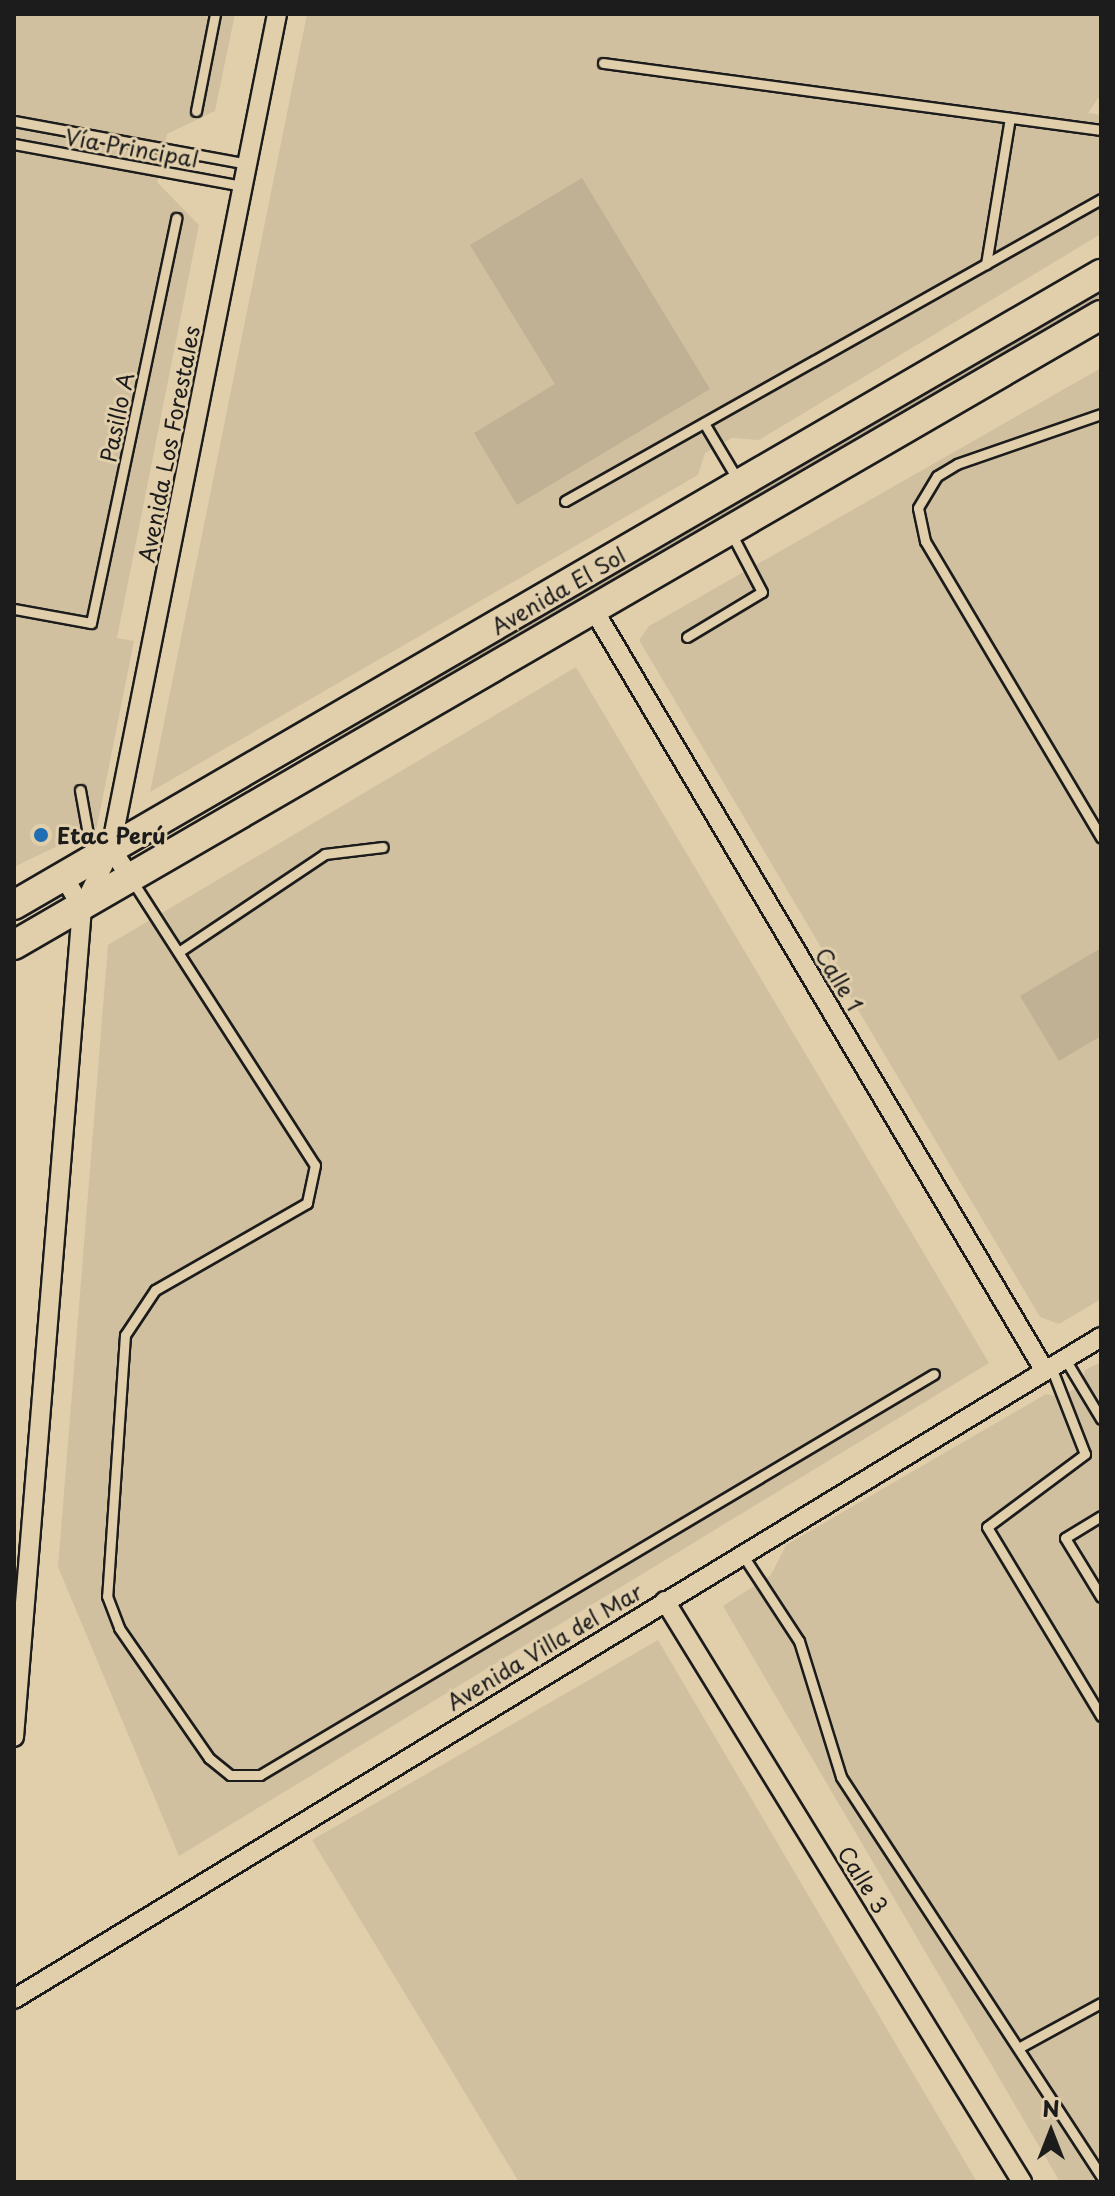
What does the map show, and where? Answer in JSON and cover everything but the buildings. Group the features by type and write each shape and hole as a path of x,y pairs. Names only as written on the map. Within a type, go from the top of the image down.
{"main road":[{"name":"Avenida El Sol","path":"14,905 1101,274"},
{"name":"Avenida El Sol","path":"14,945 595,612 1101,315"}],"street":[{"name":"Avenida Los Forestales","path":"82,908 102,854 244,186 277,14"},
{"name":"Calle 1","path":"595,612 1054,1366"},
{"path":"102,854 131,879"},
{"path":"14,1737 82,908 64,877"},
{"name":"Avenida Villa del Mar","path":"14,1999 1101,1337"},
{"name":"Calle 3","path":"665,1601 1022,2182"}],"lane":[{"path":"196,111 215,14"},
{"path":"603,63 1101,130"},
{"path":"986,264 1010,118"},
{"path":"14,121 248,164"},
{"name":"Vía Principal","path":"14,144 244,186"},
{"path":"565,501 1101,199"},
{"name":"Pasillo A","path":"14,609 91,623 176,218"},
{"path":"1101,414 957,464 937,476 918,508 925,541 1101,838"},
{"path":"704,423 741,484"},
{"path":"687,637 762,592 731,533"},
{"path":"80,790 102,854"},
{"path":"180,951 325,854 383,847"},
{"path":"131,879 315,1165 307,1203 155,1290 125,1335 107,1596 119,1628 200,1745 230,1775 260,1775 934,1374"},
{"path":"1054,1366 1101,1419"},
{"path":"1054,1366 1085,1454 987,1527 1101,1716"},
{"path":"1101,1516 1065,1538 1101,1597"},
{"path":"742,1554 799,1641 841,1777 1022,2046 1101,2176"},
{"path":"1022,2046 1099,2007"}],"shaded area":[{"path":"14,14 235,14 215,111 167,134 157,182 199,225 117,638 134,641 97,827 14,867"},
{"path":"307,14 1101,14 1101,94 1088,113 1101,115 1101,234 759,440 732,438 705,453 698,475 150,792"},
{"path":"582,178 710,389 517,505 474,433 555,384 470,245"},
{"path":"1101,283 1101,298 146,860 138,856"},
{"path":"1101,368 1101,1299 1059,1324 1040,1317 639,640 649,626"},
{"path":"576,667 989,1363 179,1856 58,1567 108,945"},
{"path":"1101,948 1101,1036 1059,1061 1020,996"},
{"path":"1101,1362 1101,2182 1060,2182 723,1606 771,1575 786,1545 1046,1394 1059,1397 1082,1385 1085,1370"},
{"path":"658,1640 977,2182 519,2182 312,1840"}],"place":[{"name":"Etac Perú","path":"41,835"}]}
